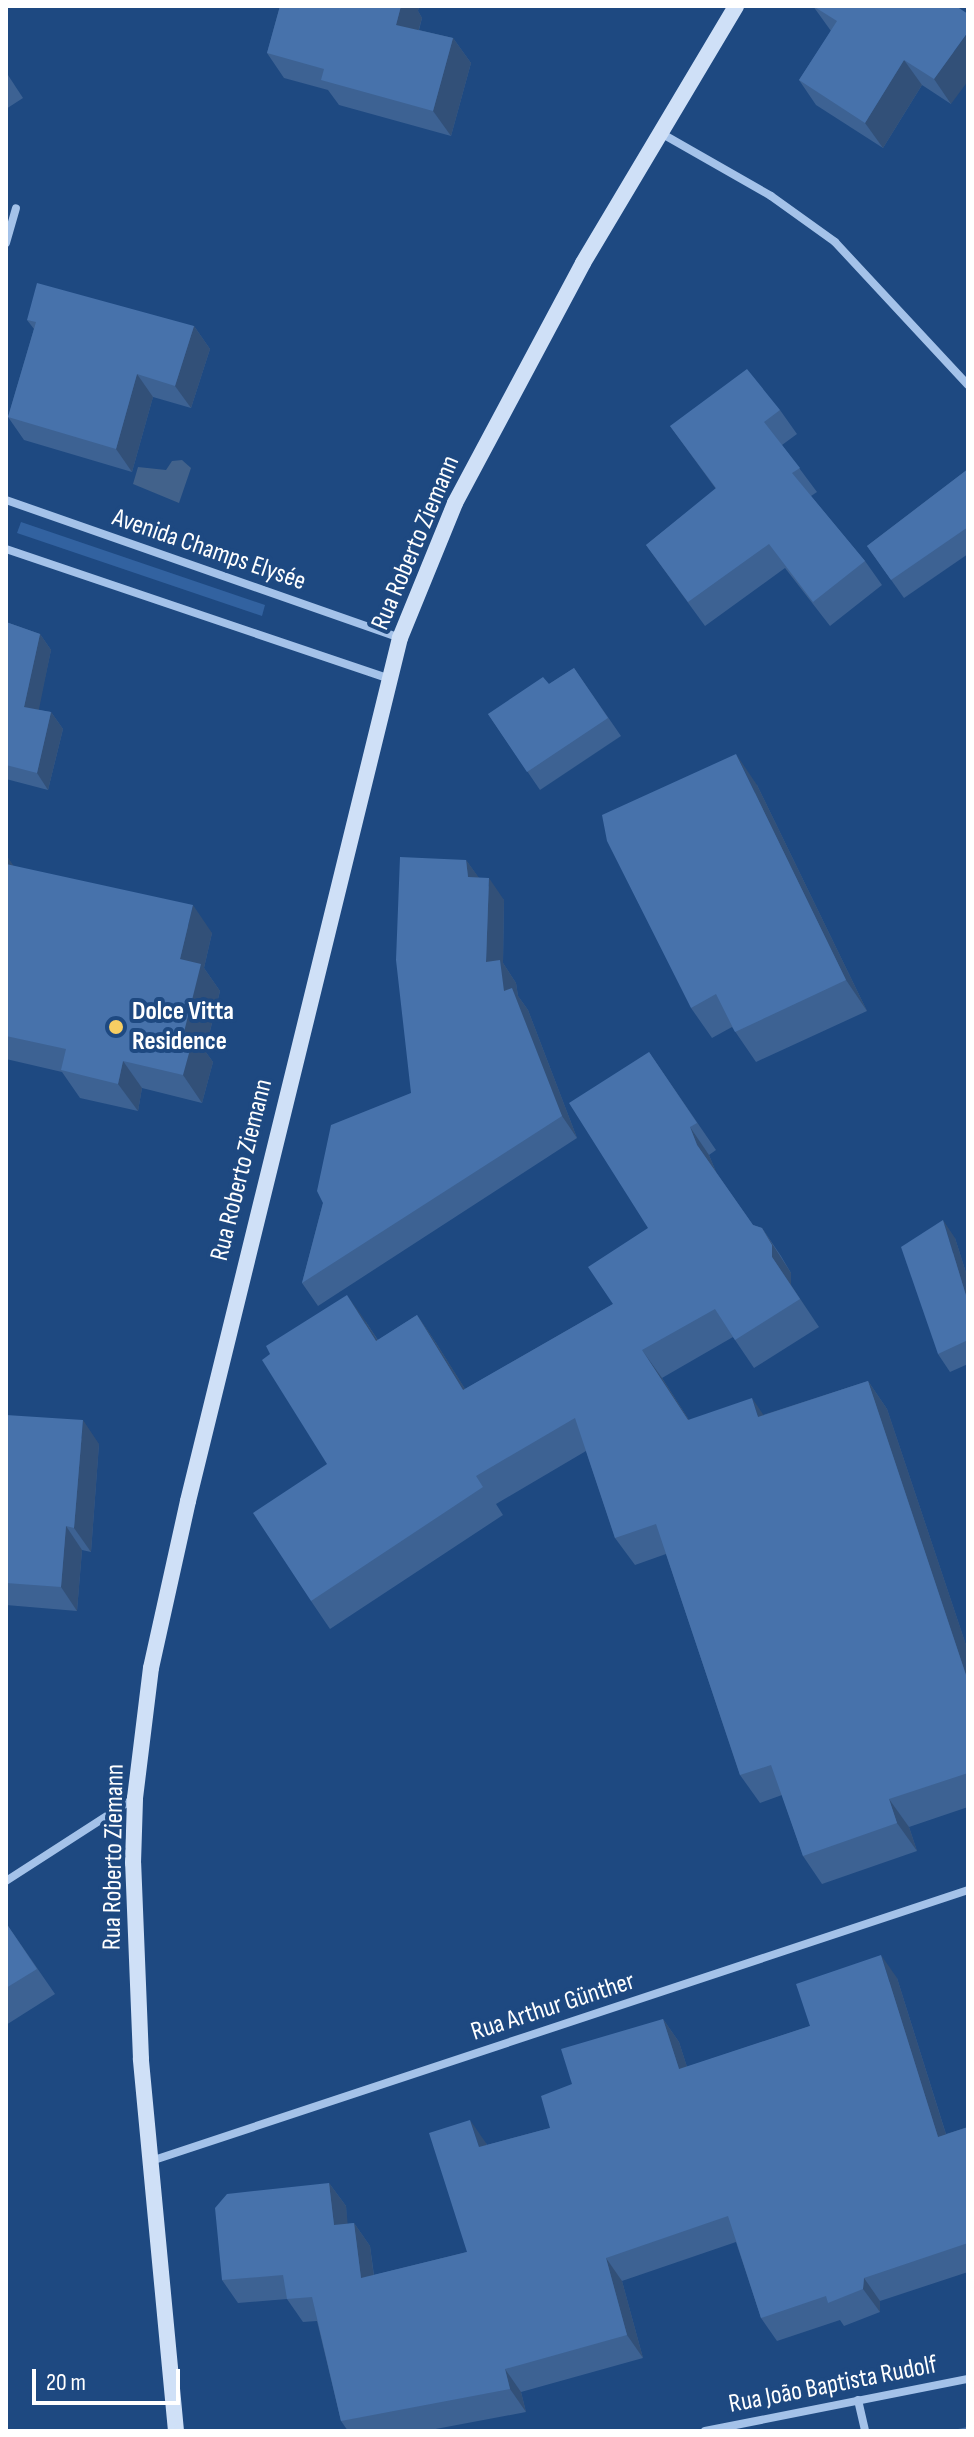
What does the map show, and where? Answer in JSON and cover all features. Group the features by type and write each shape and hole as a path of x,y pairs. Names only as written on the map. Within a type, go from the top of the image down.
{"main road":[{"name":"Rua Roberto Ziemann","path":"176,2431 134,1932 135,1798 151,1668 188,1501 387,678 400,638 455,503 659,132 736,6"}],"street":[{"path":"659,132 771,196 835,242 968,385"},
{"path":"6,243 16,208"},
{"name":"Avenida Champs Elysée","path":"6,500 400,638"},
{"path":"6,549 387,678"},
{"path":"6,1881 135,1798"},
{"name":"Rua Arthur Günther","path":"151,2161 968,1890"},
{"name":"Rua João Baptista Rudolf","path":"705,2431 968,2379"},
{"path":"858,2400 865,2431"}],"shaded area":[{"path":"182,460 191,468 179,503 133,484 138,467 166,470 172,461"},
{"path":"21,522 265,605 262,616 17,533"}],"building":[{"path":"280,6 401,6 396,25 453,38 433,111 321,80 324,69 267,53"},
{"path":"813,6 956,6 968,14 968,32 934,79 904,60 865,123 799,80 837,21"},
{"path":"37,283 194,326 175,386 137,374 116,449 8,417 36,322 27,320"},
{"path":"747,369 780,410 764,422 800,468 792,473 865,561 813,602 769,544 688,602 646,545 716,488 670,426"},
{"path":"968,469 968,527 891,580 867,546"},
{"path":"6,622 40,634 24,707 51,712 37,773 6,765"},
{"path":"574,668 608,718 527,772 488,714 543,677 549,684"},
{"path":"736,754 846,980 735,1032 716,994 691,1008 607,841 602,815"},
{"path":"400,857 466,860 468,877 489,878 486,962 500,960 504,991 512,988 562,1116 302,1283 323,1203 317,1191 331,1125 411,1093 396,960"},
{"path":"6,864 193,905 180,959 201,964 184,1032 194,1035 183,1075 123,1061 118,1084 61,1070 66,1049 6,1036"},
{"path":"649,1052 697,1123 690,1127 697,1145 753,1225 762,1228 772,1245 772,1257 800,1299 735,1340 715,1309 642,1350 688,1420 752,1398 758,1417 868,1381 968,1681 968,1773 889,1799 897,1823 803,1856 771,1765 740,1775 656,1524 615,1538 575,1418 476,1476 483,1487 311,1601 253,1513 327,1464 262,1360 270,1354 266,1346 347,1295 376,1341 417,1315 463,1390 613,1304 588,1267 648,1228 569,1103"},
{"path":"943,1220 968,1302 968,1340 938,1354 901,1247"},
{"path":"6,1415 83,1420 74,1528 66,1526 61,1587 6,1583"},
{"path":"6,1923 37,1969 6,1988"},
{"path":"881,1955 938,2137 968,2127 968,2243 864,2278 863,2289 828,2303 826,2296 761,2318 728,2216 606,2258 627,2335 505,2369 510,2389 341,2421 312,2297 287,2299 283,2275 222,2280 215,2208 227,2194 329,2183 334,2225 354,2223 361,2278 467,2252 429,2133 470,2120 479,2147 550,2128 541,2096 572,2084 561,2049 663,2019 679,2069 810,2026 796,1984"}],"place":[{"name":"Dolce Vitta Residence","path":"116,1027"}]}
